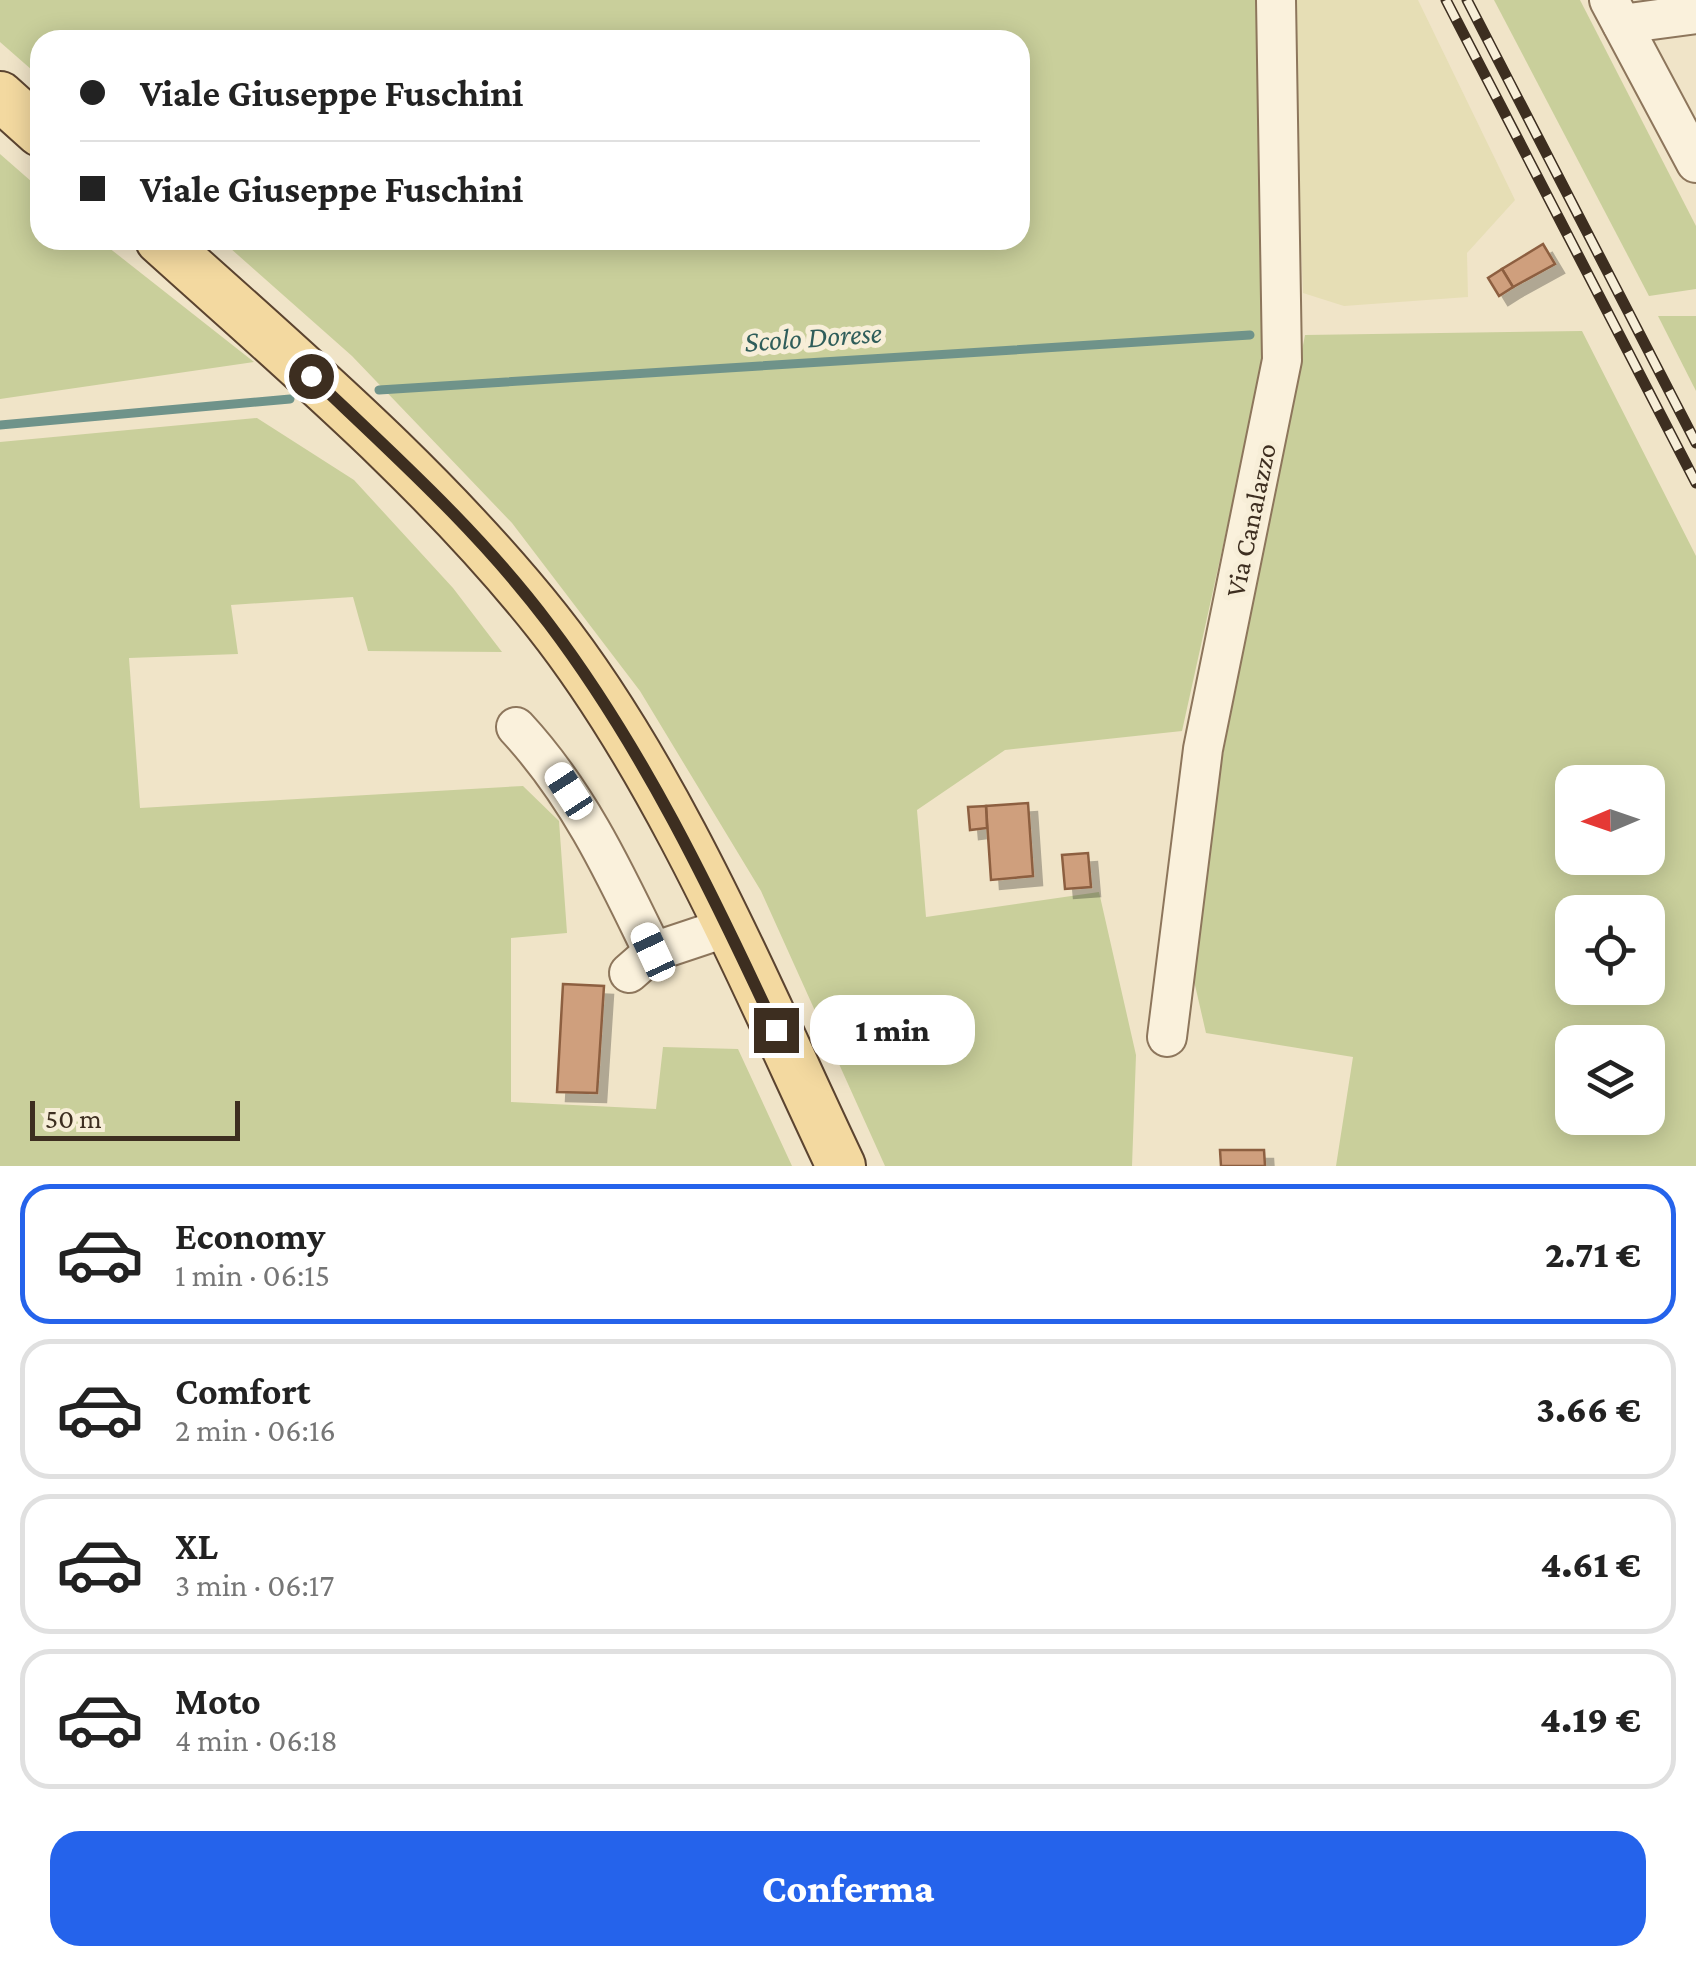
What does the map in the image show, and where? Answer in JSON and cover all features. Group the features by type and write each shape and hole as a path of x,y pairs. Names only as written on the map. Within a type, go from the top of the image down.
{"main road":[{"path":"0,96 30,123"},
{"path":"171,250 456,515 549,624 630,744 728,928 841,1166"}],"street":[{"name":"Via Canalazzo","path":"1167,1037 1203,748 1282,360 1276,0"},
{"path":"1696,14 1616,12 1696,163"},
{"path":"516,728 553,767 600,839 641,962 728,928"}],"shaded area":[{"path":"1291,0 1418,0 1515,200 1467,253 1468,297 1344,306 1303,293"}],"green space":[{"path":"0,0 1256,0 1268,342 1182,731 1005,750 917,810 926,917 1099,892 1136,1055 1132,1166 885,1166 761,891 640,691 512,523 352,356 232,250 1030,250 1030,30 30,30 30,68 0,42"},
{"path":"1494,0 1580,0 1696,226 1696,289 1649,296"},
{"path":"0,154 30,180 30,250 112,250 254,362 0,399"},
{"path":"1658,316 1696,316 1696,391"},
{"path":"1582,331 1696,556 1696,1166 1336,1166 1353,1057 1206,1033 1192,972 1219,775 1305,335"},
{"path":"257,418 354,480 453,588 502,652 368,651 353,597 231,605 238,654 129,658 140,808 523,786 559,821 567,933 511,938 511,1102 656,1109 663,1047 738,1049 792,1166 0,1166 0,442"}],"building":[{"path":"1543,244 1555,264 1513,287 1502,269"},
{"path":"1502,269 1513,287 1499,296 1488,278"},
{"path":"1028,803 1033,876 991,880 986,806"},
{"path":"986,806 987,828 970,830 968,807"},
{"path":"1088,853 1091,887 1065,889 1062,855"},
{"path":"563,984 604,986 597,1093 557,1092"},
{"path":"1220,1150 1264,1150 1265,1166 1221,1166"}],"waterway":[{"name":"Scolo Dorese","path":"379,390 1250,335"},
{"name":"Scolo Dorese","path":"0,425 290,399"}],"railway":[{"path":"1446,0 1696,483"},
{"path":"1467,0 1696,443"}],"route":[{"path":"311,376 456,515 549,624 630,744 728,928 776,1030"}]}
